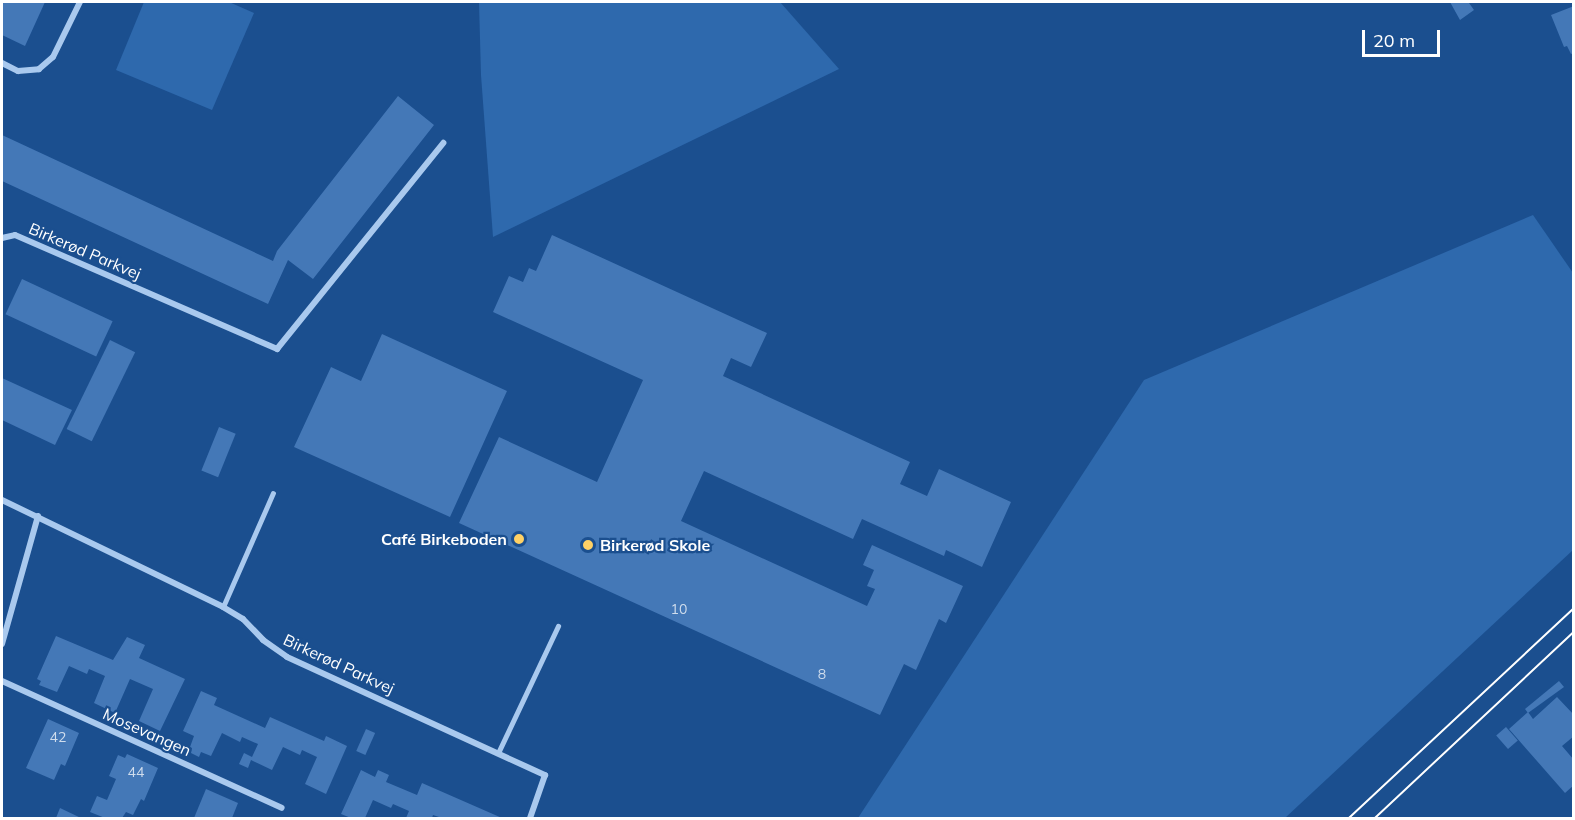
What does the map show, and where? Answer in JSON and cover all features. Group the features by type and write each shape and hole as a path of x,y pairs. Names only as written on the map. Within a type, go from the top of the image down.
{"street":[{"path":"2,63 18,71 39,69 53,57 80,2"},
{"name":"Birkerød Parkvej","path":"2,238 15,235 277,349 443,143"},
{"name":"Birkerød Parkvej","path":"2,500 223,607 243,619 263,640 287,657 545,775 530,819"},
{"path":"2,644 38,516"},
{"name":"Mosevangen","path":"2,681 282,808"}],"lane":[{"path":"223,607 273,493"},
{"path":"499,752 558,626"}],"shaded area":[{"path":"144,2 229,2 254,13 212,110 116,70"},
{"path":"479,2 780,2 839,69 493,237 481,75"},
{"path":"1533,215 1573,273 1573,550 1285,818 858,818 1144,380"}],"building":[{"path":"2,2 45,2 25,46 2,35"},
{"path":"1450,2 1471,2 1469,3 1474,10 1460,20"},
{"path":"1574,6 1574,53 1571,54 1567,46 1564,47 1551,15"},
{"path":"398,96 434,125 313,279 288,260 268,304 2,181 2,135 273,261 277,251"},
{"path":"552,235 767,333 751,367 731,358 723,376 910,462 900,484 927,496 939,469 1011,502 982,567 946,550 944,556 862,519 853,539 704,471 681,521 867,606 875,589 867,586 874,570 863,565 872,545 963,586 946,623 939,619 916,670 904,664 880,715 459,523 499,437 597,482 643,380 493,312 509,276 523,282 529,268 536,271"},
{"path":"22,279 113,321 96,357 6,314"},
{"path":"382,334 507,391 450,517 294,447 331,367 361,381"},
{"path":"110,340 135,352 92,441 67,429"},
{"path":"2,378 72,410 55,445 2,420"},
{"path":"219,427 236,434 218,477 201,471"},
{"path":"56,636 113,660 127,637 145,645 139,658 185,679 160,731 139,721 153,689 130,679 115,713 94,703 105,676 89,669 87,674 69,666 57,692 39,685 41,681 37,679"},
{"path":"1559,681 1564,687 1528,713 1525,709"},
{"path":"201,691 217,698 214,705 265,728 270,717 324,741 326,736 347,746 326,794 305,784 317,757 302,750 300,755 283,747 272,770 251,760 248,768 239,764 244,753 252,757 258,744 242,737 240,742 222,733 211,756 201,752 199,757 191,753 192,748 190,747 194,736 183,731"},
{"path":"1557,697 1574,715 1574,736 1562,746 1574,760 1574,785 1565,793 1509,729 1528,712 1533,719"},
{"path":"48,719 79,733 65,766 61,764 54,780 26,768"},
{"path":"1506,727 1518,741 1508,749 1496,736"},
{"path":"366,729 375,733 365,755 356,751"},
{"path":"127,754 158,768 144,801 141,799 133,815 126,812 122,818 105,818 90,812 97,796 107,800 116,779 109,776 118,755 125,758"},
{"path":"361,770 375,777 378,770 389,775 386,782 417,795 422,783 502,818 442,818 433,815 432,818 406,818 409,811 393,804 391,808 373,800 365,818 351,818 341,814"},
{"path":"206,789 238,803 232,818 194,818"},
{"path":"60,808 81,818 56,818"}],"tram line":[{"path":"1349,818 1574,608"},
{"path":"1375,818 1574,632"}],"place":[{"name":"Café Birkeboden","path":"519,539"},
{"name":"Birkerød Skole","path":"588,545"}]}
